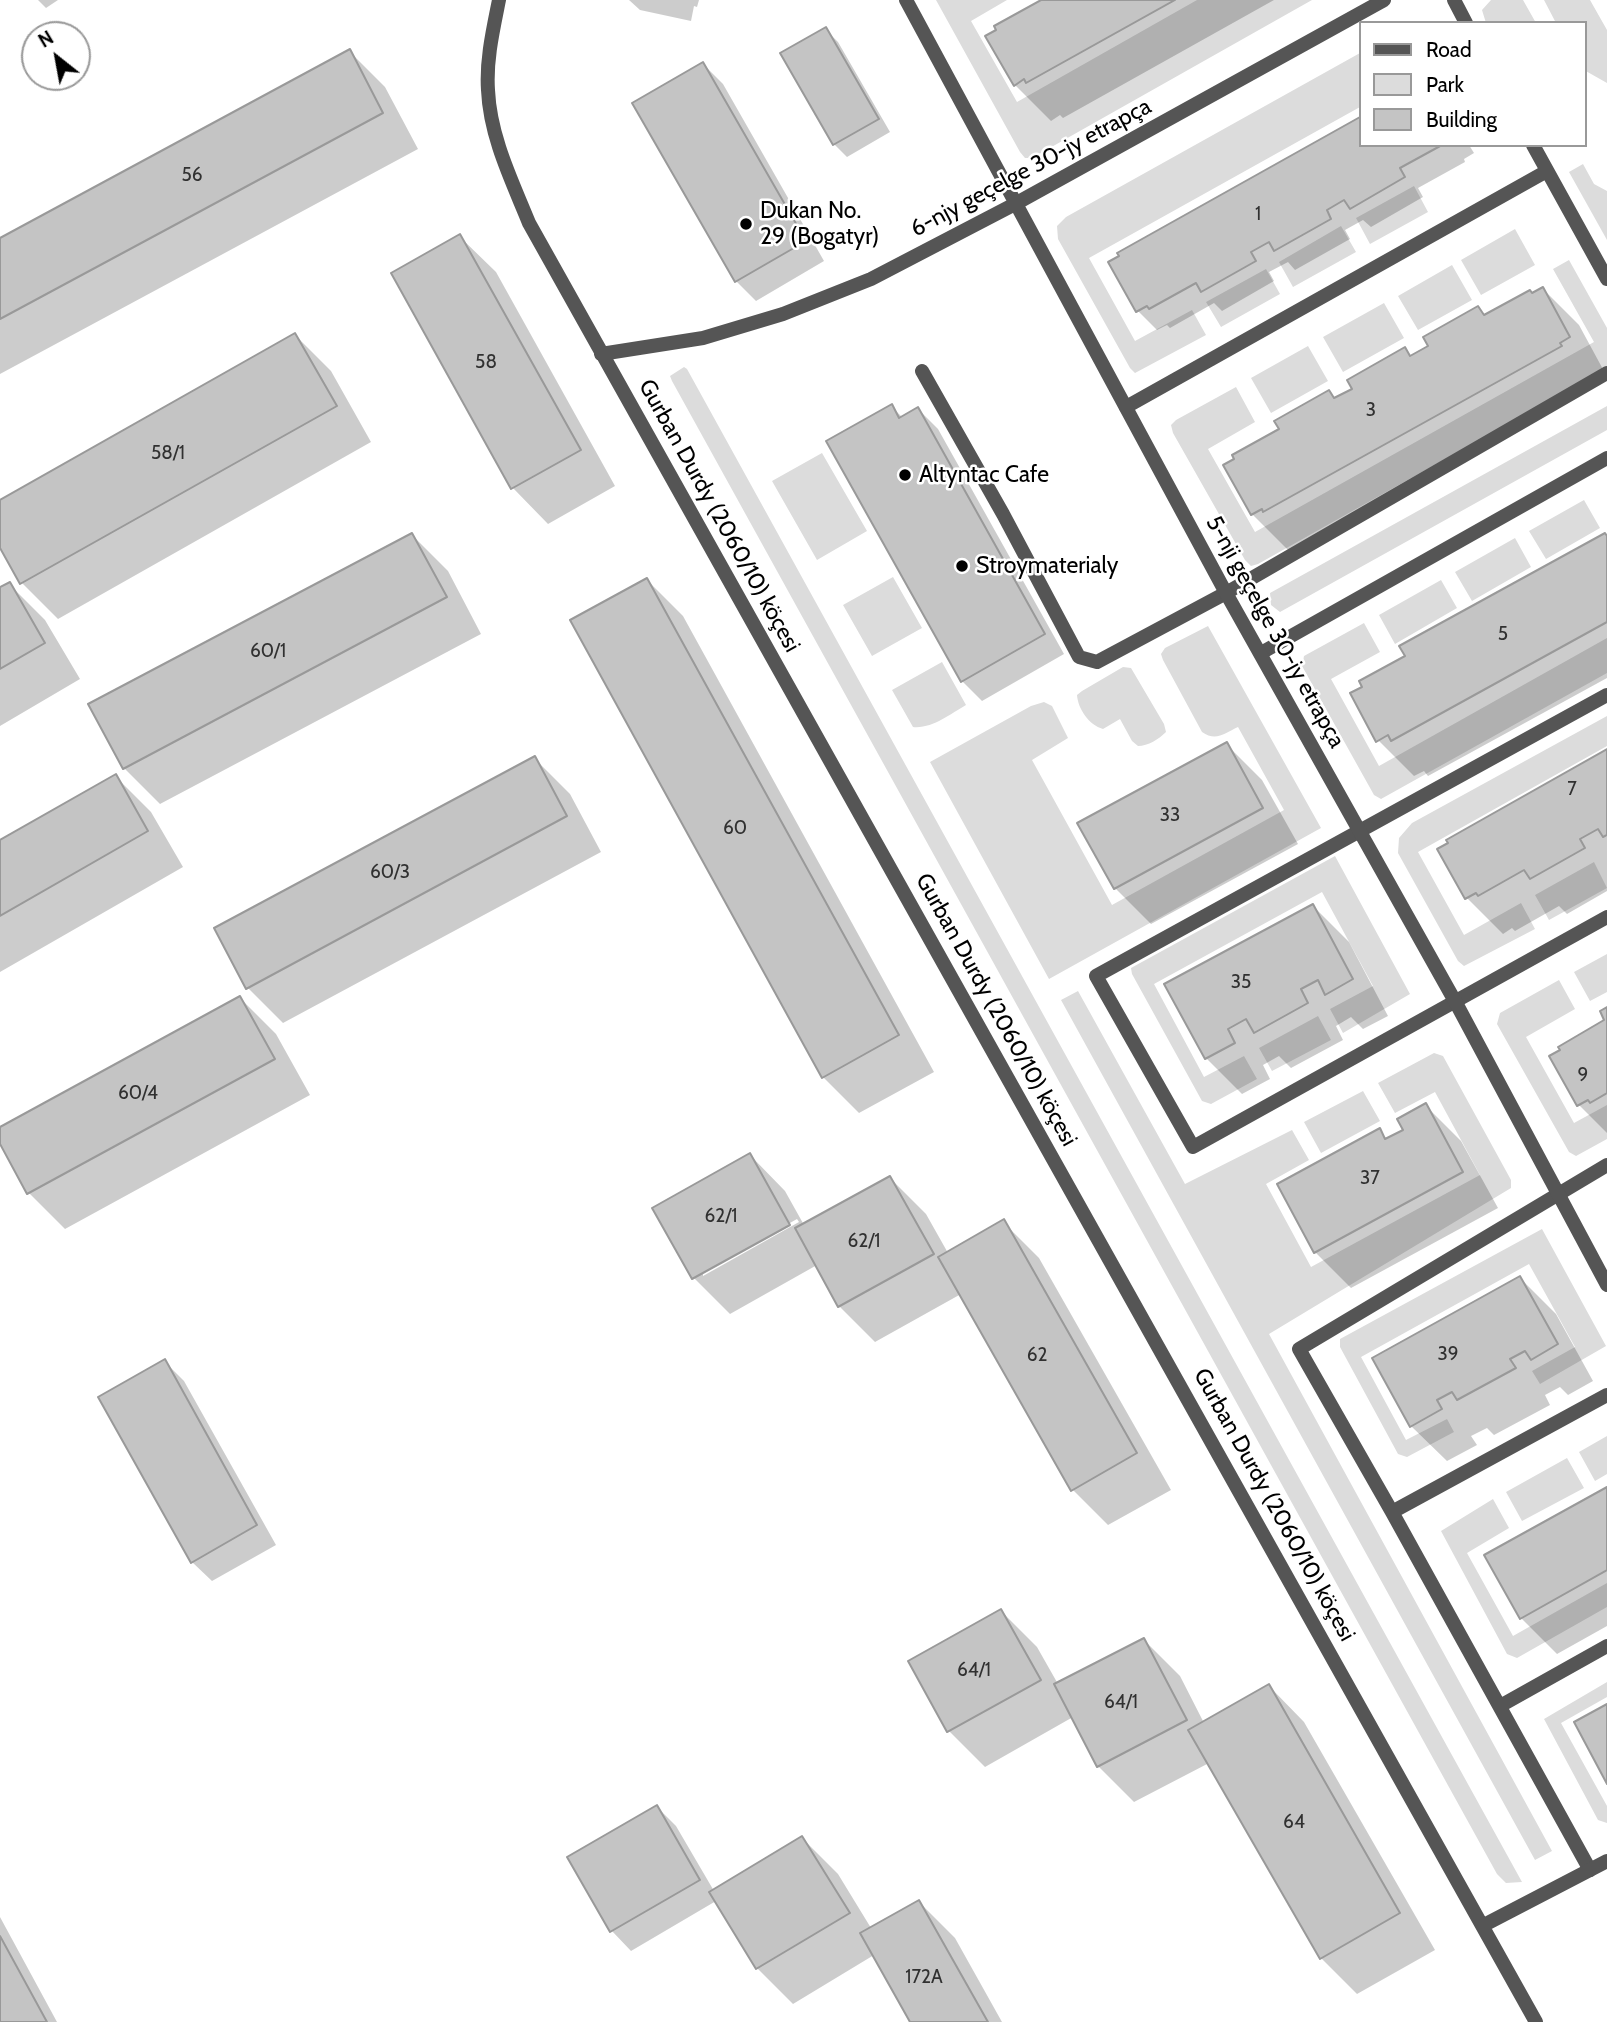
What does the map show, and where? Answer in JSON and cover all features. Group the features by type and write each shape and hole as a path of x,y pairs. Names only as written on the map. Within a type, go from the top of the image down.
{"street":[{"name":"Gurban Durdy (2060/10) köçesi","path":"499,0 489,46 488,92 497,142 529,223 1536,2022"},
{"name":"5-nji geçelge 30-jy etrapça","path":"906,0 1226,593 1456,1003 1607,1285"},
{"name":"6-njy geçelge 30-jy etrapça","path":"601,354 704,338 783,314 871,279 1015,204 1384,0"},
{"path":"1454,0 1465,21"},
{"path":"1534,147 1607,279"},
{"path":"1126,407 1548,171"},
{"path":"922,371 1003,514 1079,657 1097,662 1226,593 1607,373"},
{"path":"1261,653 1607,458"},
{"path":"1607,695 1096,976 1193,1146 1456,1003 1607,917"},
{"path":"1590,1870 1299,1349 1607,1165"},
{"path":"1392,1512 1607,1395"},
{"path":"1500,1706 1607,1646"},
{"path":"1483,1925 1607,1861"}],"green space":[{"path":"936,0 1007,0 971,21 1017,102 1197,0 1312,0 1032,158 1025,158"},
{"path":"1491,0 1523,0 1535,21 1485,21 1482,10"},
{"path":"1544,0 1590,0 1607,30 1607,83 1586,71 1586,21 1555,21"},
{"path":"1358,54 1358,108 1089,258 1135,341 1192,310 1206,335 1135,373 1058,239 1057,226 1066,217"},
{"path":"1583,164 1594,184 1607,191 1607,240 1569,172"},
{"path":"1414,186 1428,212 1370,244 1356,218"},
{"path":"1341,226 1356,252 1293,287 1279,262"},
{"path":"1515,229 1535,265 1481,295 1461,260"},
{"path":"1569,260 1607,328 1607,368 1258,564 1251,566 1245,560 1173,433 1171,425 1176,420 1236,387 1255,422 1208,449 1255,532 1594,342 1553,269"},
{"path":"1452,265 1472,300 1418,330 1398,296"},
{"path":"1266,269 1280,294 1221,327 1206,302"},
{"path":"1384,303 1404,338 1343,372 1323,337"},
{"path":"1308,346 1328,381 1271,413 1251,378"},
{"path":"684,367 1522,1882 1506,1883 1497,1874 672,381 670,376"},
{"path":"1607,406 1607,430 1280,612 1271,605 1270,593"},
{"path":"822,453 867,531 817,560 772,481"},
{"path":"1584,500 1600,528 1546,559 1529,531"},
{"path":"1515,538 1531,567 1472,601 1455,572"},
{"path":"893,577 922,628 872,656 843,605"},
{"path":"1441,580 1457,608 1395,644 1379,615"},
{"path":"1364,623 1380,652 1331,679 1379,766 1607,638 1607,673 1381,799 1374,795 1302,666 1304,656"},
{"path":"1208,626 1321,828 1049,979 930,762 1031,706 1044,702 1052,706 1068,738 1032,760 1112,905 1284,810 1238,727 1216,736 1202,732 1163,660 1161,654 1165,648"},
{"path":"942,662 966,705 934,723 913,727 892,690"},
{"path":"1123,667 1131,668 1164,724 1166,732 1146,745 1138,746 1132,741 1120,719 1103,729 1093,724 1085,716 1078,700 1077,695 1082,691"},
{"path":"1607,716 1607,746 1418,852 1464,935 1521,903 1535,929 1464,966 1458,961 1398,853 1399,838 1412,823"},
{"path":"1335,856 1410,994 1343,1033 1330,1009 1373,986 1322,892 1154,984 1204,1077 1244,1056 1257,1079 1211,1104 1202,1101 1131,968"},
{"path":"1594,862 1607,888 1549,920 1535,895"},
{"path":"1607,954 1607,992 1590,1001 1574,972"},
{"path":"1559,980 1575,1009 1526,1037 1574,1123 1607,1105 1607,1139 1576,1156 1569,1152 1497,1024 1500,1013"},
{"path":"1078,991 1185,1184 1292,1130 1309,1160 1266,1184 1311,1267 1480,1175 1435,1092 1395,1113 1378,1083 1434,1053 1443,1056 1511,1180 1511,1188 1269,1334 1552,1851 1535,1860 1061,1000"},
{"path":"1318,1016 1331,1040 1272,1071 1259,1048"},
{"path":"1363,1091 1380,1121 1321,1153 1304,1122"},
{"path":"1542,1229 1606,1346 1540,1384 1532,1371 1575,1347 1529,1264 1361,1357 1406,1440 1447,1419 1454,1432 1407,1457 1398,1454 1340,1347 1340,1339"},
{"path":"1607,1436 1607,1474 1595,1481 1579,1452"},
{"path":"1567,1458 1584,1488 1522,1521 1506,1492"},
{"path":"1493,1499 1509,1528 1467,1553 1513,1636 1607,1583 1607,1607 1517,1658 1507,1654 1441,1531"},
{"path":"1607,1682 1607,1697 1561,1723 1607,1806 1607,1823 1598,1820 1544,1719"}],"building":[{"path":"1041,0 1175,0 1026,83 1024,79 1014,86 985,36 996,30 994,26"},
{"path":"826,27 879,119 833,145 780,53"},
{"path":"350,49 383,113 0,319 0,238"},
{"path":"703,62 806,241 735,282 632,103"},
{"path":"1358,118 1358,147 1438,147 1400,168 1405,177 1350,209 1344,200 1327,210 1331,219 1274,251 1269,242 1251,252 1256,261 1201,292 1196,283 1149,309 1147,306 1136,312 1108,262 1119,256 1117,253"},
{"path":"460,234 581,450 511,489 391,273"},
{"path":"1543,287 1570,337 1560,343 1562,346 1263,512 1262,509 1251,515 1223,465 1234,459 1232,455 1279,429 1274,421 1329,390 1334,398 1352,389 1347,380 1405,347 1410,356 1428,346 1423,337 1478,306 1484,315 1530,290 1532,293"},
{"path":"295,333 337,406 20,584 0,548 0,500"},
{"path":"892,404 899,418 918,407 1045,634 961,682 826,441"},
{"path":"412,533 447,597 123,769 88,704"},
{"path":"1605,533 1607,622 1391,741 1388,735 1376,742 1350,693 1362,687 1359,681 1405,656 1399,646"},
{"path":"647,578 899,1035 822,1078 570,620"},
{"path":"10,582 45,643 0,669 0,587"},
{"path":"1227,742 1263,808 1114,889 1077,823"},
{"path":"1607,749 1607,835 1603,837 1598,829 1580,839 1585,848 1530,879 1524,870 1478,896 1476,893 1465,899 1437,849 1448,843 1446,840"},
{"path":"535,756 567,816 246,989 214,928"},
{"path":"116,774 148,831 0,916 0,840"},
{"path":"1313,904 1353,979 1325,995 1318,980 1301,989 1308,1003 1254,1033 1246,1019 1228,1029 1235,1043 1205,1059 1164,984"},
{"path":"240,996 275,1059 27,1194 0,1144 0,1127"},
{"path":"1607,1007 1607,1093 1590,1103 1588,1100 1577,1106 1549,1056 1560,1050 1558,1047 1604,1020 1600,1011"},
{"path":"1426,1103 1463,1172 1314,1253 1277,1184 1380,1128 1385,1139 1403,1130 1397,1119"},
{"path":"750,1153 790,1225 692,1279 652,1208"},
{"path":"890,1176 934,1254 838,1307 795,1228"},
{"path":"1004,1219 1137,1453 1071,1491 938,1257"},
{"path":"1520,1276 1558,1344 1531,1360 1525,1351 1510,1359 1516,1368 1457,1400 1452,1392 1437,1400 1442,1409 1410,1427 1372,1358"},
{"path":"165,1359 257,1525 191,1563 98,1397"},
{"path":"1607,1487 1607,1570 1520,1619 1484,1555"},
{"path":"1001,1609 1041,1680 947,1732 908,1661"},
{"path":"1144,1638 1187,1720 1097,1767 1054,1684"},
{"path":"1269,1684 1400,1913 1320,1959 1188,1730"},
{"path":"1607,1704 1607,1784 1574,1722"},
{"path":"657,1805 700,1880 610,1932 567,1857"},
{"path":"802,1836 850,1913 756,1969 709,1892"},
{"path":"919,1900 988,2022 910,2022 860,1933"},
{"path":"0,1936 47,2022 0,2022"}],"place":[{"name":"Dukan No. 29 (Bogatyr)","path":"746,224"},
{"name":"Altyntac Cafe","path":"905,475"},
{"name":"Stroymaterialy","path":"962,566"}]}
